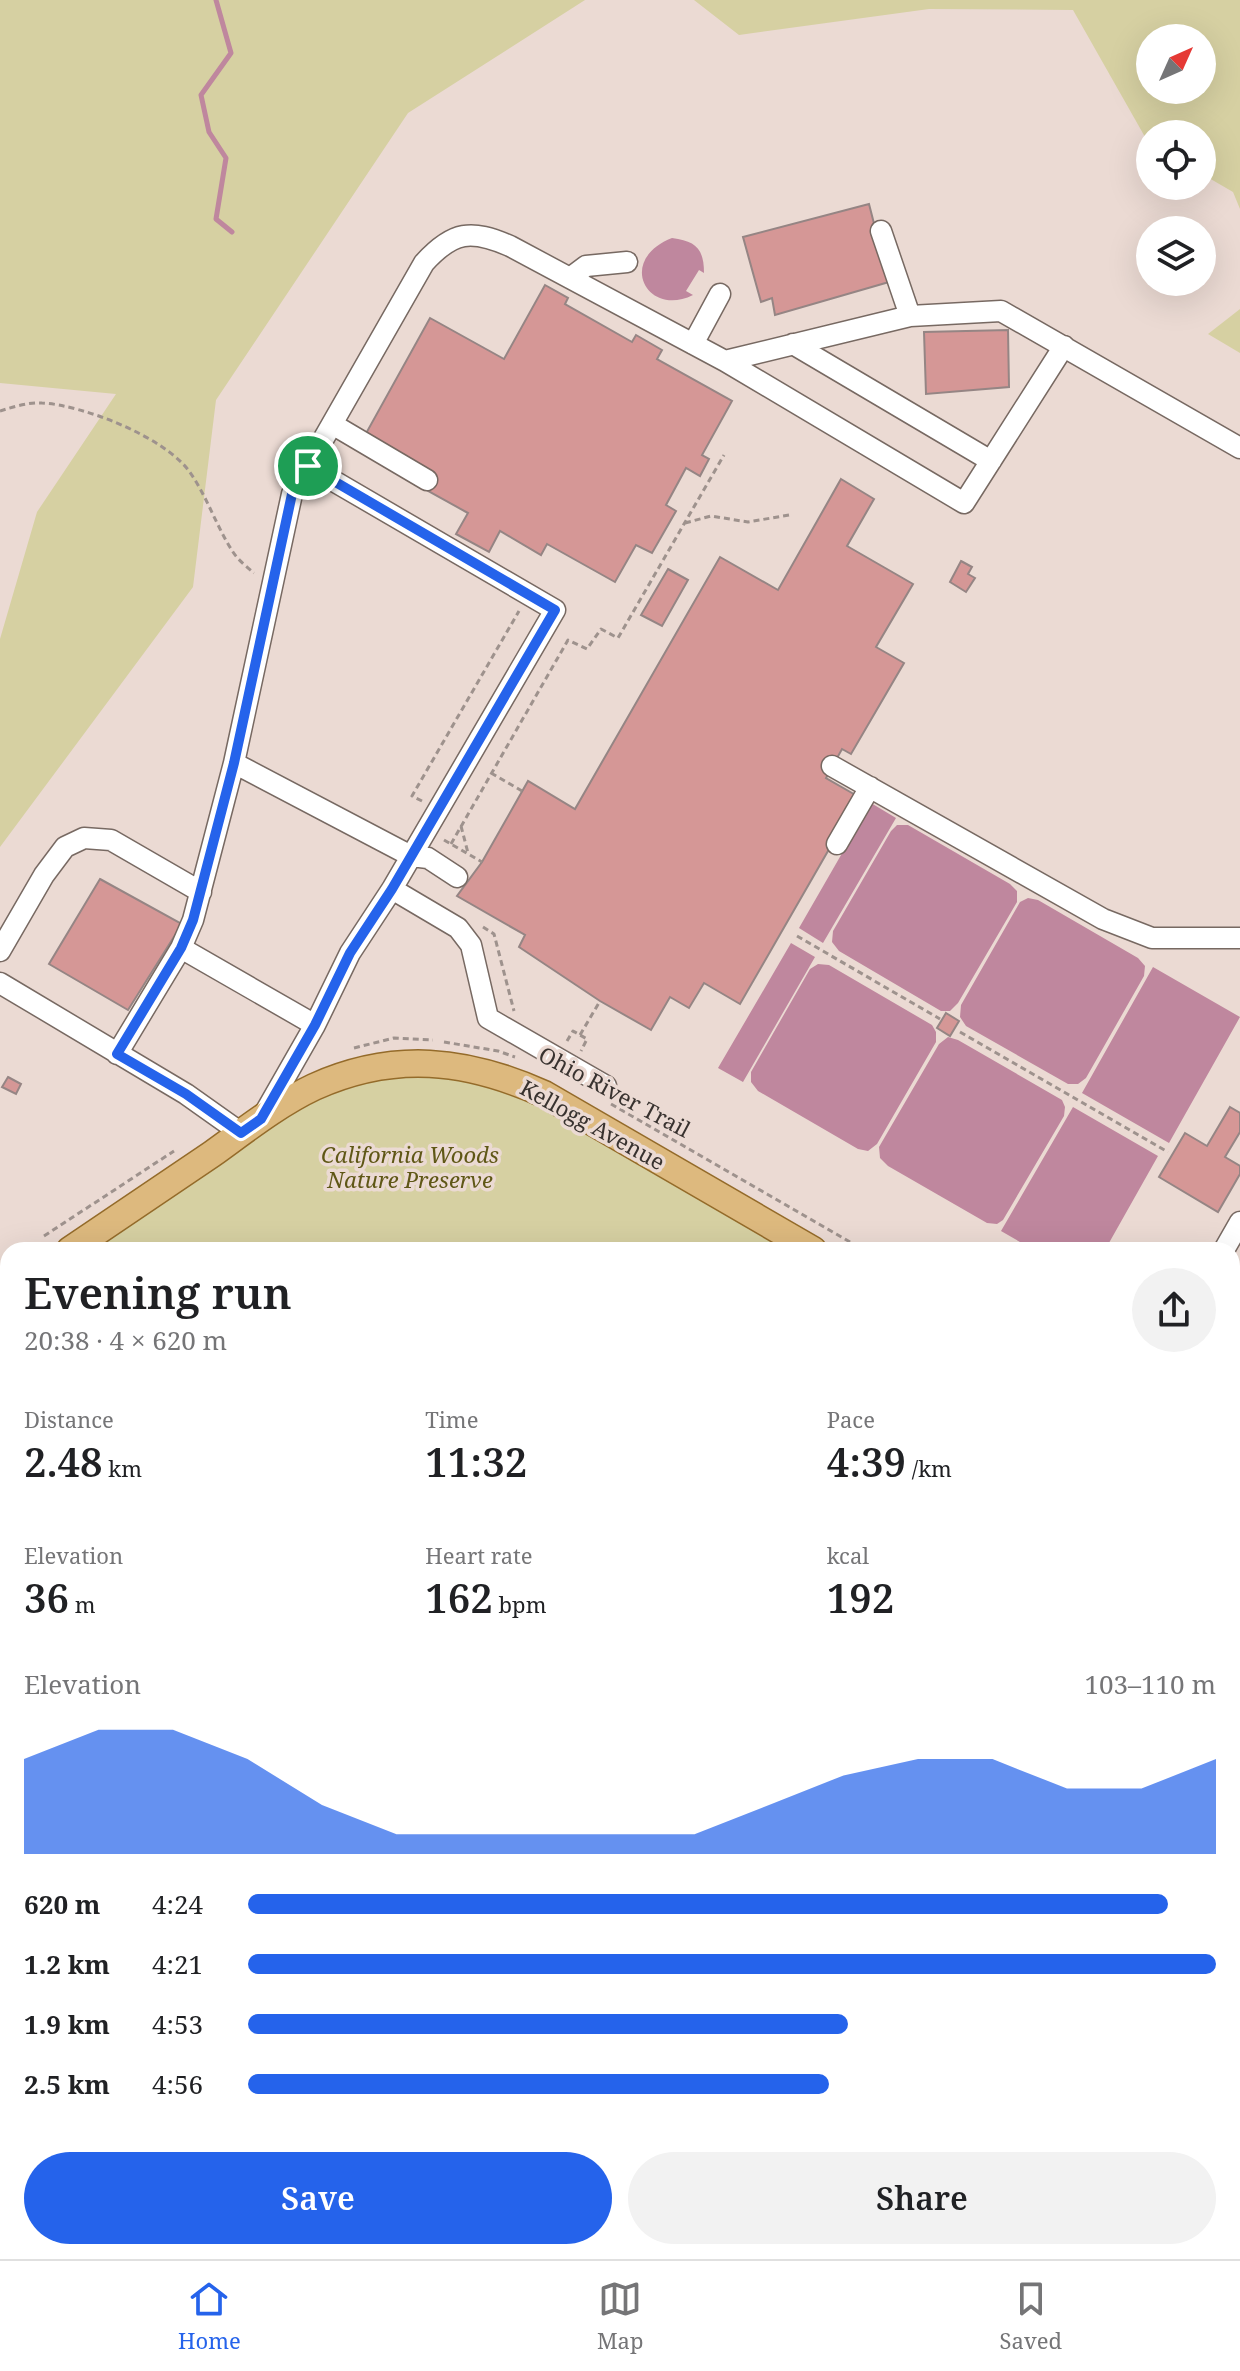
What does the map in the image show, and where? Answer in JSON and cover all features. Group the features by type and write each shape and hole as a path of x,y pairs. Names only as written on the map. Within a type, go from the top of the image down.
{"main road":[{"name":"Kellogg Avenue","path":"82,1242 311,1088 386,1065 434,1063 481,1070 544,1094 799,1242"}],"street":[{"path":"881,231 910,316"},
{"path":"117,1054 181,948 193,920 234,763 292,494 424,263 440,245 455,237 490,237 725,361 964,503 1064,346"},
{"path":"570,278 586,266 627,262"},
{"path":"693,344 720,294"},
{"path":"725,361 910,316 1001,311 1240,448"},
{"path":"793,344 991,461"},
{"path":"332,424 427,480"},
{"path":"0,983 186,1094 251,1126 315,1025 350,953 392,889 555,610 308,466"},
{"path":"234,763 411,856 428,858 457,877"},
{"path":"832,766 1103,919 1152,938 1240,938"},
{"path":"837,844 870,787"},
{"path":"0,951 44,875 65,847 84,838 111,840 201,892"},
{"path":"392,889 458,928 471,945 488,1018 606,1094"},
{"path":"181,948 315,1025"},
{"path":"1229,1242 1240,1222"}],"path":[{"path":"0,411 42,403 84,412 126,426 165,449 188,469 234,554 271,590"},
{"path":"451,844 568,640 587,649 601,629 618,638 724,455"},
{"path":"685,523 711,516 748,522 789,515"},
{"path":"428,805 412,796 528,595"},
{"path":"491,773 522,791"},
{"path":"461,826 468,854"},
{"path":"441,838 482,862"},
{"path":"797,936 940,1019"},
{"path":"579,1036 600,1001"},
{"path":"960,1032 1168,1152"},
{"name":"Ohio River Trail","path":"353,1049 394,1038 419,1039 459,1043 525,1060"},
{"name":"Ohio River Trail","path":"606,1094 851,1242"},
{"path":"44,1236 184,1144"}],"green space":[{"path":"0,0 585,0 408,113 216,400 193,587 0,847 0,639 37,512 116,394 0,383"},
{"path":"694,0 1240,0 1240,209 1233,192 1216,182 1216,120 1136,121 1073,10 929,9 739,35"},
{"path":"1240,309 1240,353 1208,334"},
{"name":"California Woods Nature Preserve","path":"481,1070 798,1242 82,1242 336,1078"}],"shaded area":[{"path":"672,238 693,244 700,252 704,265 704,273 699,270 686,291 693,295 677,300 662,299 651,293 644,283 642,272 645,259 655,248"},
{"path":"871,803 896,818 823,943 799,928"},
{"path":"897,825 908,825 1017,891 1017,902 958,1003 950,1011 941,1011 839,951 832,942 833,931"},
{"path":"1028,898 1038,900 1138,958 1145,966 1144,976 1086,1078 1078,1084 1068,1084 966,1026 960,1017 961,1005 1020,902"},
{"path":"791,943 815,957 743,1082 718,1068"},
{"path":"818,964 829,965 932,1025 936,1032 936,1042 877,1144 868,1151 858,1149 758,1091 751,1082 751,1072 810,969"},
{"path":"1153,967 1240,1017 1169,1143 1082,1093"},
{"path":"948,1037 1062,1100 1065,1107 1064,1116 1003,1220 997,1224 987,1223 888,1166 880,1158 879,1147 939,1044"},
{"path":"1073,1107 1158,1156 1110,1242 1020,1242 1001,1231"}],"building":[{"path":"869,204 889,282 775,315 772,298 761,302 743,237"},
{"path":"545,285 568,298 565,304 632,342 636,335 662,350 657,359 732,401 702,455 709,459 700,476 686,468 666,505 676,511 652,553 636,545 615,582 547,544 541,555 500,531 489,552 456,534 468,513 428,491 436,478 364,437 430,318 504,359"},
{"path":"1008,330 1009,387 926,394 924,332"},
{"path":"841,479 874,499 847,546 913,584 876,647 904,663 851,754 842,749 826,778 859,797 740,1004 704,983 689,1008 670,997 651,1030 600,1001 519,947 525,935 457,896 482,862 528,781 575,809 720,557 778,590"},
{"path":"961,561 972,567 968,574 975,578 966,592 950,582"},
{"path":"668,569 688,580 662,626 641,615"},
{"path":"100,879 182,924 128,1010 49,964"},
{"path":"946,1013 959,1021 950,1036 937,1028"},
{"path":"8,1077 21,1084 16,1094 2,1087"},
{"path":"1230,1107 1240,1113 1240,1132 1225,1157 1240,1166 1240,1174 1218,1212 1159,1177 1185,1133 1207,1146"}],"waterway":[{"path":"216,0 231,53 201,95 209,132 226,158 216,219 232,232"}],"route":[{"path":"308,466 555,610 392,889 350,953 315,1025 261,1119 241,1133 186,1094 117,1054 181,948 193,920 234,763 292,494 308,466"}]}
